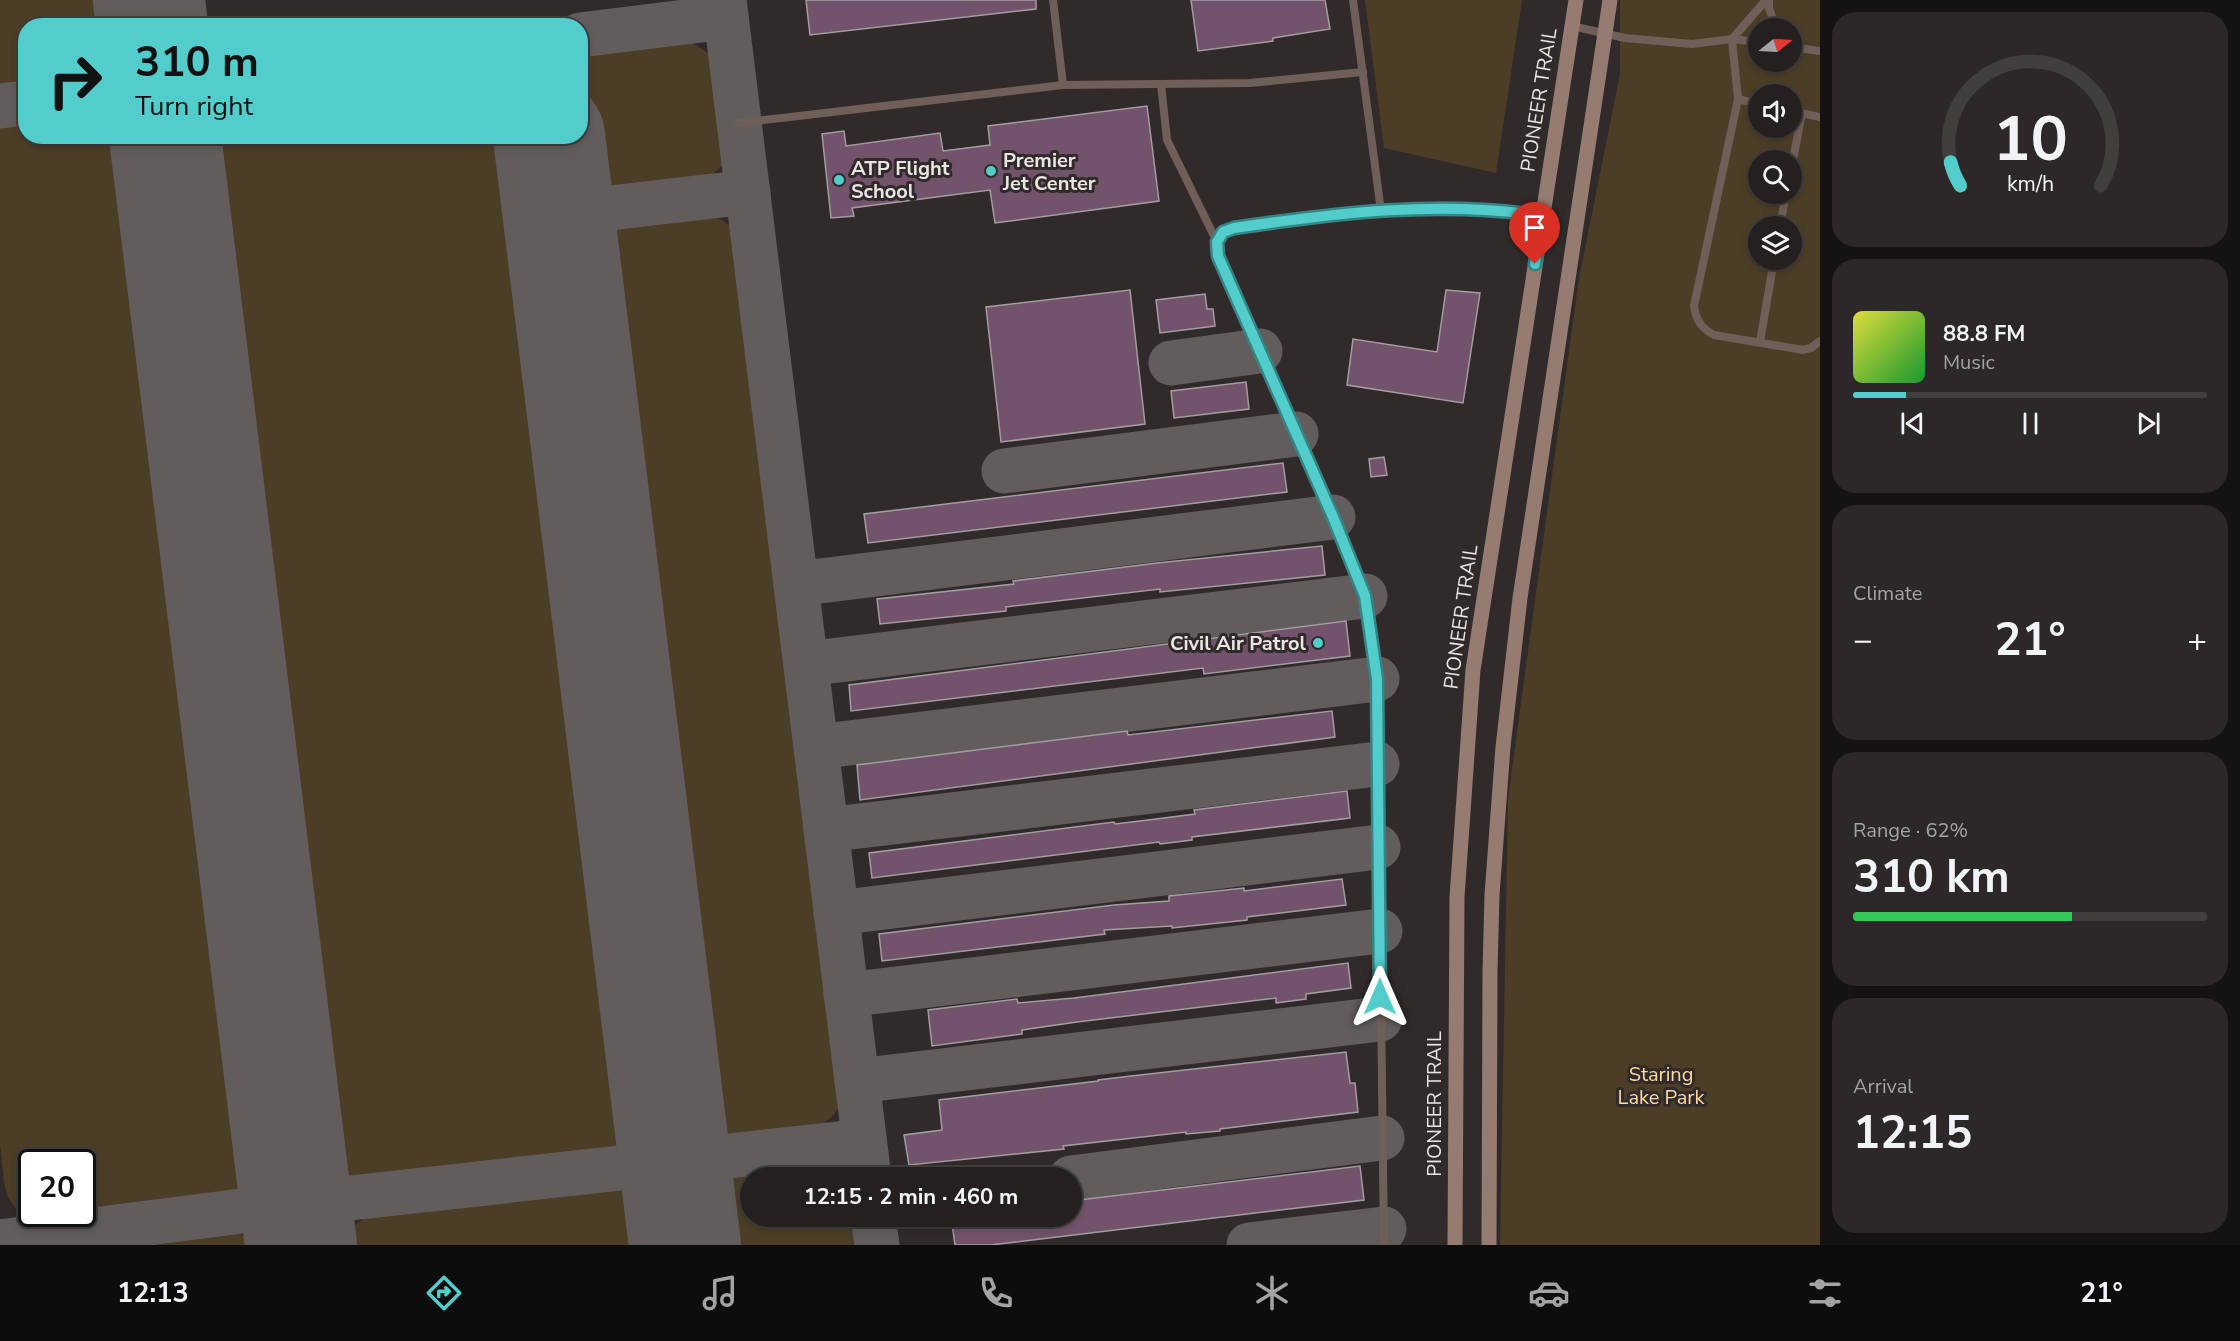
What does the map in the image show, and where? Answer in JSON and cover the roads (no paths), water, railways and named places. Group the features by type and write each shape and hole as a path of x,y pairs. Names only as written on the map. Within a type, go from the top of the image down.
{"main road":[{"name":"PIONEER TRAIL","path":"1455,1245 1457,897 1467,742 1483,596 1576,0"},
{"path":"1489,1245 1492,895 1503,747 1522,586 1610,0"}],"lane":[{"path":"1053,0 1063,85"},
{"path":"1353,0 1381,211"},
{"path":"1768,0 1772,18"},
{"path":"1768,0 1732,39 1738,99 1694,306 1696,316 1706,331 1714,335 1803,350 1811,348 1820,341"},
{"path":"1572,26 1625,38 1692,44 1732,39 1748,41"},
{"path":"1802,49 1820,51"},
{"path":"740,123 1063,85 1250,83 1364,72"},
{"path":"1161,84 1167,140 1217,242 1218,256 1333,517 1365,596 1377,679 1384,1245"},
{"path":"1738,99 1748,102"},
{"path":"1802,114 1820,117"},
{"path":"1217,242 1223,232 1234,228 1381,211 1455,208 1542,216"},
{"path":"1760,342 1772,270"}],"place":[{"name":"Premier Jet Center","path":"991,171"},
{"name":"ATP Flight School","path":"839,180"},
{"name":"Civil Air Patrol","path":"1318,643"}],"park label":[{"name":"Staring Lake Park","path":"1661,1086"}]}
